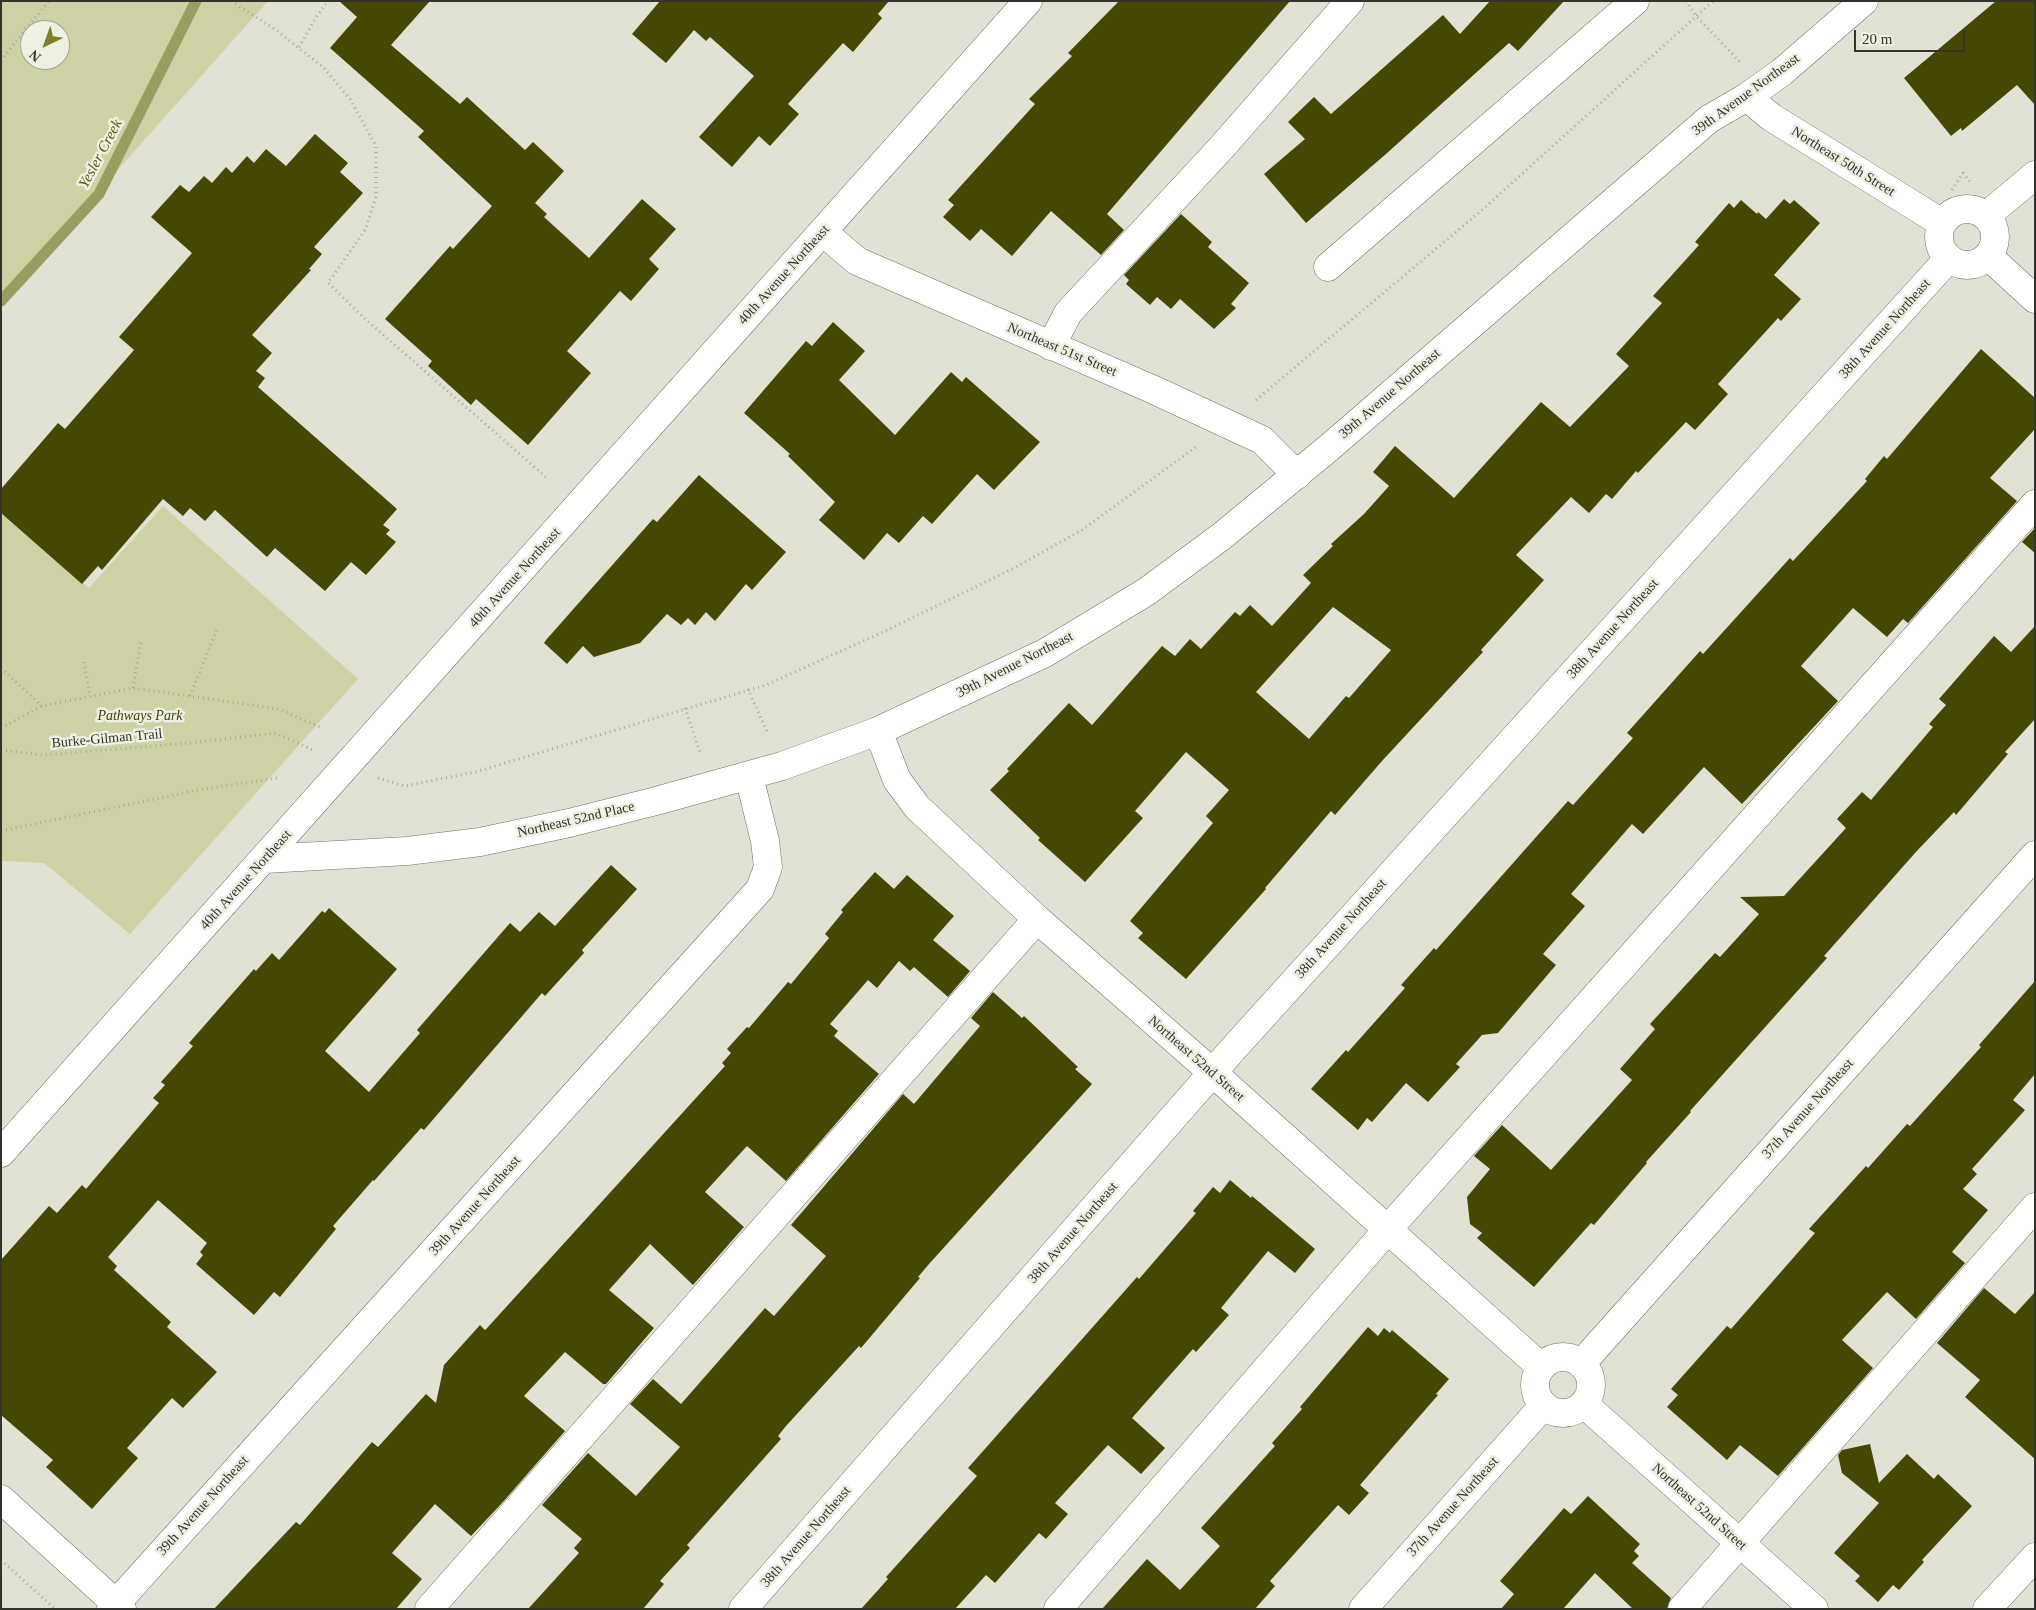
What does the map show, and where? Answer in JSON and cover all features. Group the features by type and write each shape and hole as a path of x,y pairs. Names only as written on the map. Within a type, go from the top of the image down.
{"street":[{"name":"40th Avenue Northeast","path":"1,1153 1028,1"},
{"path":"1051,346 1068,313 1222,147 1350,1"},
{"path":"1328,267 1635,1"},
{"name":"39th Avenue Northeast","path":"878,731 1045,653 1146,592 1222,536 1297,475 1710,119 1747,97 1782,72 1864,1"},
{"name":"Northeast 50th Street","path":"1747,97 1770,117 1945,210"},
{"path":"1986,216 2035,176"},
{"path":"1964,209 1974,210 1986,216 1994,230 1996,239 1993,249 1988,256 1980,262 1970,265 1961,265 1949,258 1941,249 1939,240 1945,210 1948,216 1964,209"},
{"name":"Northeast 51st Street","path":"823,232 856,261 1160,392 1262,440 1297,475"},
{"path":"1988,256 2035,299"},
{"name":"38th Avenue Northeast","path":"743,1609 1213,1073 1949,258"},
{"path":"1058,1609 1388,1229 2035,504"},
{"name":"Northeast 52nd Place","path":"265,859 407,852 480,842 569,823 750,776 878,731"},
{"name":"Northeast 52nd Street","path":"878,731 897,780 916,807 1037,919 1213,1073 1541,1367"},
{"name":"39th Avenue Northeast","path":"116,1607 760,889 768,866 765,841 750,776"},
{"name":"37th Avenue Northeast","path":"1581,1364 2035,855"},
{"path":"429,1609 1037,919"},
{"path":"1682,1609 2035,1208"},
{"path":"1555,1358 1573,1359 1581,1364 1588,1372 1591,1381 1591,1390 1584,1404 1573,1412 1564,1414 1554,1413 1544,1405 1536,1394 1534,1385 1536,1376 1541,1367 1555,1358"},
{"name":"Northeast 52nd Street","path":"1584,1404 1814,1609"},
{"name":"37th Avenue Northeast","path":"1363,1609 1544,1405"},
{"path":"1,1500 116,1607"},
{"path":"1987,1609 2035,1557"}],"path":[{"path":"1,61 49,1"},
{"path":"231,1 276,30 324,67 350,99 376,146 376,197 365,230 328,283 364,318 547,478"},
{"path":"298,47 316,16 328,1"},
{"path":"1686,1 1696,16 1742,63"},
{"path":"1263,394 1481,211 1713,1"},
{"path":"1945,210 1963,174 1974,186"},
{"path":"376,777 405,786 475,772 766,685 874,636 1016,567 1082,530 1186,454"},
{"path":"190,696 218,629"},
{"path":"133,688 141,641"},
{"path":"84,662 90,696"},
{"path":"1,668 42,706"},
{"path":"1,728 42,706 133,688 279,709 322,728"},
{"path":"748,689 771,740"},
{"path":"685,708 703,762"},
{"name":"Burke-Gilman Trail","path":"1,750 43,755 190,743 276,733 318,753"},
{"path":"1,831 198,790 278,778"},
{"path":"1,1560 54,1608"}],"green space":[{"path":"1,1 268,1 1,301"},
{"name":"Pathways Park","path":"163,506 358,679 130,934 44,863 1,861 1,510 89,588"}],"building":[{"path":"339,1 430,1 391,45 460,104 467,97 525,150 533,142 564,171 535,203 547,214 544,217 589,258 642,199 676,229 649,259 659,269 631,301 620,291 567,351 591,373 528,445 476,399 471,405 428,366 432,361 385,319 450,246 453,249 492,206 418,137 424,131 330,48 357,17"},
{"path":"660,1 889,1 878,14 882,18 853,52 843,43 788,104 799,114 770,146 759,136 732,167 699,137 754,76 710,37 706,41 694,30 666,63 632,34"},
{"path":"1119,1 1290,1 1107,214 1124,230 1101,255 1051,211 1012,256 981,229 970,241 943,217 954,205 948,200 1035,104 1029,99 1072,56 1068,53"},
{"path":"1490,1 1564,1 1518,51 1509,43 1306,223 1264,174 1305,139 1288,122 1314,97 1331,114 1443,15 1460,34"},
{"path":"1996,1 2035,1 2035,105 2017,85 1962,131 1961,128 1951,136 1904,78"},
{"path":"315,134 348,163 340,172 363,193 314,247 322,254 309,269 311,270 252,335 272,353 256,371 265,378 258,387 397,509 383,525 390,530 386,534 396,542 366,575 351,562 325,591 275,548 267,557 215,510 205,521 190,508 183,516 163,499 102,570 98,566 82,584 1,513 1,489 58,423 65,429 134,350 119,337 192,253 151,217 180,185 189,192 204,176 212,183 226,167 232,173 247,156 254,163 266,149 286,166"},
{"path":"1784,199 1790,204 1794,200 1820,223 1774,275 1801,299 1781,321 1778,318 1718,384 1728,394 1695,430 1686,422 1638,473 1636,471 1612,499 1606,494 1589,513 1571,497 1516,555 1544,580 1481,650 1483,652 1382,761 1335,815 1331,811 1266,889 1186,979 1138,938 1143,933 1130,921 1213,823 1206,816 1229,790 1186,752 1135,811 1143,818 1085,882 1038,840 1040,838 990,790 1009,771 1007,769 1069,703 1092,725 1162,646 1175,656 1190,639 1201,649 1235,612 1240,616 1250,605 1272,626 1311,583 1303,575 1389,486 1373,472 1395,446 1454,498 1541,402 1570,427 1629,366 1616,354 1662,303 1653,296 1699,245 1695,242 1729,203 1734,208 1741,200 1766,219","holes":["1333,607 1391,650 1349,698 1346,696 1309,739 1256,692"]},
{"path":"1181,214 1212,242 1208,247 1249,283 1231,304 1236,308 1214,329 1180,299 1171,309 1157,297 1150,305 1126,284 1129,280 1124,275"},
{"path":"833,322 865,351 839,380 895,435 951,372 962,382 966,377 1040,442 994,490 977,474 932,524 923,516 899,543 887,533 864,560 819,520 835,502 788,456 790,454 744,413 806,341 812,346"},
{"path":"1981,349 2035,398 2035,429 1990,478 2017,501 1908,623 1903,619 1887,637 1853,608 1801,666 1838,701 1742,804 1704,767 1643,834 1632,824 1571,894 1585,906 1543,954 1556,965 1498,1033 1482,1035 1456,1064 1460,1067 1428,1102 1406,1083 1372,1122 1367,1118 1358,1130 1311,1089 1346,1050 1348,1052 1405,988 1401,985 1434,948 1436,950 1568,801 1573,805 1633,738 1627,733 1700,651 1703,654 1790,558 1793,561 1867,481 1865,479 1884,456 1887,459"},
{"path":"699,475 786,552 752,590 746,584 715,621 706,612 695,625 688,618 681,625 667,614 640,643 594,657 583,646 567,664 544,643 546,640 653,519 657,522"},
{"path":"2035,528 2035,553 2022,542"},
{"path":"2035,626 2035,719 2005,752 2008,754 1956,815 1954,812 1915,853 1824,956 1827,958 1690,1111 1594,1225 1591,1223 1534,1287 1477,1238 1482,1233 1470,1224 1467,1197 1490,1169 1474,1156 1502,1125 1551,1170 1632,1080 1620,1069 1655,1029 1650,1024 1715,953 1720,957 1759,914 1740,897 1784,896 1846,828 1837,819 1862,792 1871,800 1933,727 1929,724 1946,705 1939,699 1994,636 2011,652"},
{"path":"611,865 637,889 582,950 584,953 545,996 542,993 424,1130 421,1128 373,1180 333,1226 336,1229 280,1297 274,1292 254,1315 196,1264 203,1255 200,1252 207,1243 158,1200 108,1257 117,1266 114,1270 171,1322 167,1327 217,1372 183,1408 172,1398 127,1448 138,1458 92,1509 46,1467 53,1460 1,1415 1,1260 49,1206 57,1213 82,1185 86,1189 159,1103 153,1098 165,1085 161,1082 193,1046 189,1043 254,969 256,971 272,953 279,960 322,911 325,913 329,908 397,969 325,1051 369,1092 420,1033 417,1030 510,923 520,932 539,912 555,926"},
{"path":"875,872 894,889 907,875 954,916 933,940 970,971 948,997 914,967 910,971 899,961 877,988 868,980 830,1024 838,1031 834,1036 879,1074 786,1181 747,1146 705,1192 744,1227 693,1285 650,1244 609,1290 654,1328 606,1384 603,1384 565,1352 524,1396 565,1431 502,1503 471,1536 435,1504 392,1553 422,1579 396,1609 214,1609 296,1522 300,1525 372,1442 378,1447 426,1394 436,1403 444,1365 480,1325 485,1330 488,1327 725,1066 722,1063 731,1053 727,1049 747,1027 749,1028 788,982 791,984 829,938 825,934 843,912 841,910"},
{"path":"2035,981 2035,1074 2013,1100 2025,1110 1972,1169 1977,1174 1963,1189 1988,1210 1952,1252 1965,1263 1916,1319 1887,1292 1842,1340 1873,1368 1778,1476 1740,1445 1727,1460 1667,1407 1678,1395 1671,1389 1727,1326 1731,1329 1815,1233 1809,1229 1866,1166 1868,1168 1907,1124 1910,1126 1981,1047 1979,1045"},
{"path":"993,992 1022,1018 1024,1016 1078,1067 1075,1069 1092,1084 929,1264 918,1277 920,1278 861,1348 859,1346 786,1426 778,1436 781,1439 687,1545 690,1548 660,1581 664,1584 643,1609 528,1609 579,1553 574,1548 582,1539 542,1505 588,1453 636,1496 680,1447 630,1404 653,1379 681,1404 765,1308 774,1316 826,1256 791,1225 903,1094 914,1104 980,1026 971,1018"},
{"path":"1230,1180 1315,1249 1295,1273 1268,1251 1221,1308 1229,1315 1196,1352 1193,1349 1132,1418 1165,1448 1141,1474 1108,1445 1055,1503 1068,1514 1046,1539 1039,1533 995,1583 986,1575 955,1609 861,1609 888,1579 886,1577 977,1476 968,1468 1137,1277 1139,1279 1196,1213 1193,1211 1213,1187 1220,1193"},
{"path":"1984,1288 2015,1314 2035,1292 2035,1459 1965,1397 1980,1380 1937,1343"},
{"path":"1368,1327 1378,1336 1384,1328 1390,1333 1392,1330 1449,1379 1436,1394 1438,1395 1360,1485 1369,1493 1349,1515 1338,1505 1270,1581 1275,1586 1255,1609 1102,1609 1147,1559 1180,1590 1220,1546 1201,1528 1275,1446 1272,1443 1302,1409 1300,1407"},
{"path":"1870,1444 1879,1483 1907,1454 1934,1479 1938,1474 1972,1506 1922,1560 1924,1562 1899,1590 1893,1585 1878,1602 1855,1581 1860,1576 1834,1553 1879,1503 1842,1473 1838,1455 1842,1450"},
{"path":"1588,1496 1640,1544 1634,1551 1639,1556 1632,1563 1671,1598 1667,1609 1633,1609 1595,1573 1563,1609 1501,1609 1514,1594 1500,1581 1564,1508 1571,1514"}],"waterway":[{"name":"Yesler Creek","path":"1,301 99,194 196,1"}]}
